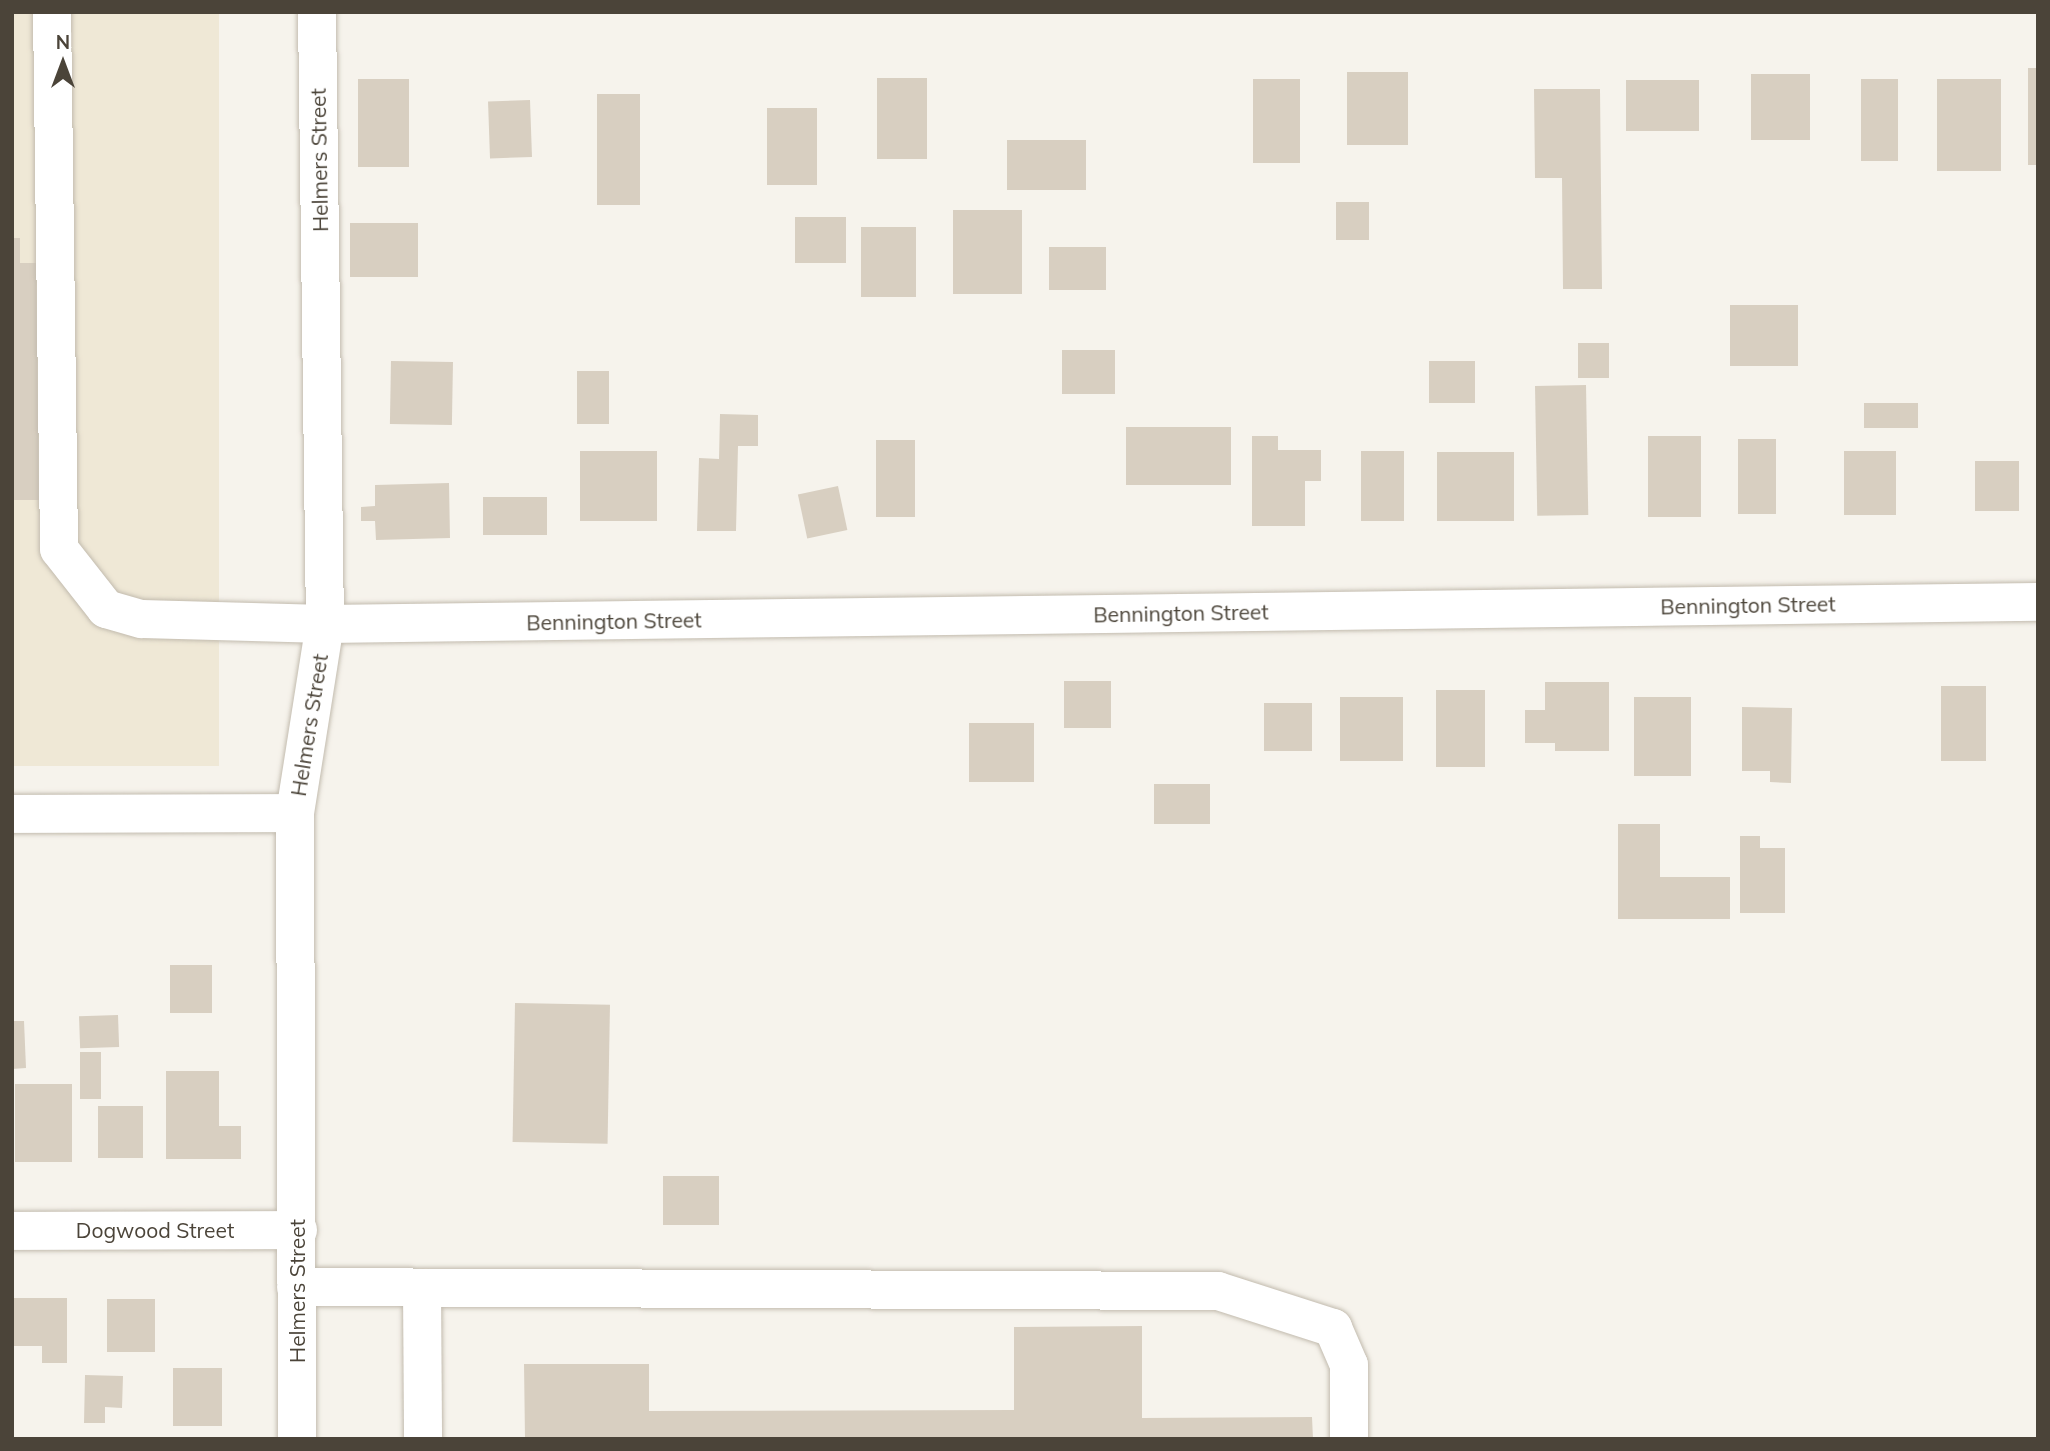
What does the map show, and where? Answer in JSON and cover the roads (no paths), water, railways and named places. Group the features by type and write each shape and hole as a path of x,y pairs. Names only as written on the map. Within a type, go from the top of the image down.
{"street":[{"name":"Bennington Street","path":"52,12 59,550 106,609 142,619 324,625 2038,601"},
{"name":"Helmers Street","path":"296,1439 298,1230 295,813 324,625 317,12"},
{"path":"12,814 295,813"},
{"name":"Dogwood Street","path":"12,1231 298,1230"},
{"path":"296,1287 1218,1291 1333,1328 1349,1365 1349,1439"},
{"path":"422,1287 423,1439"}]}
